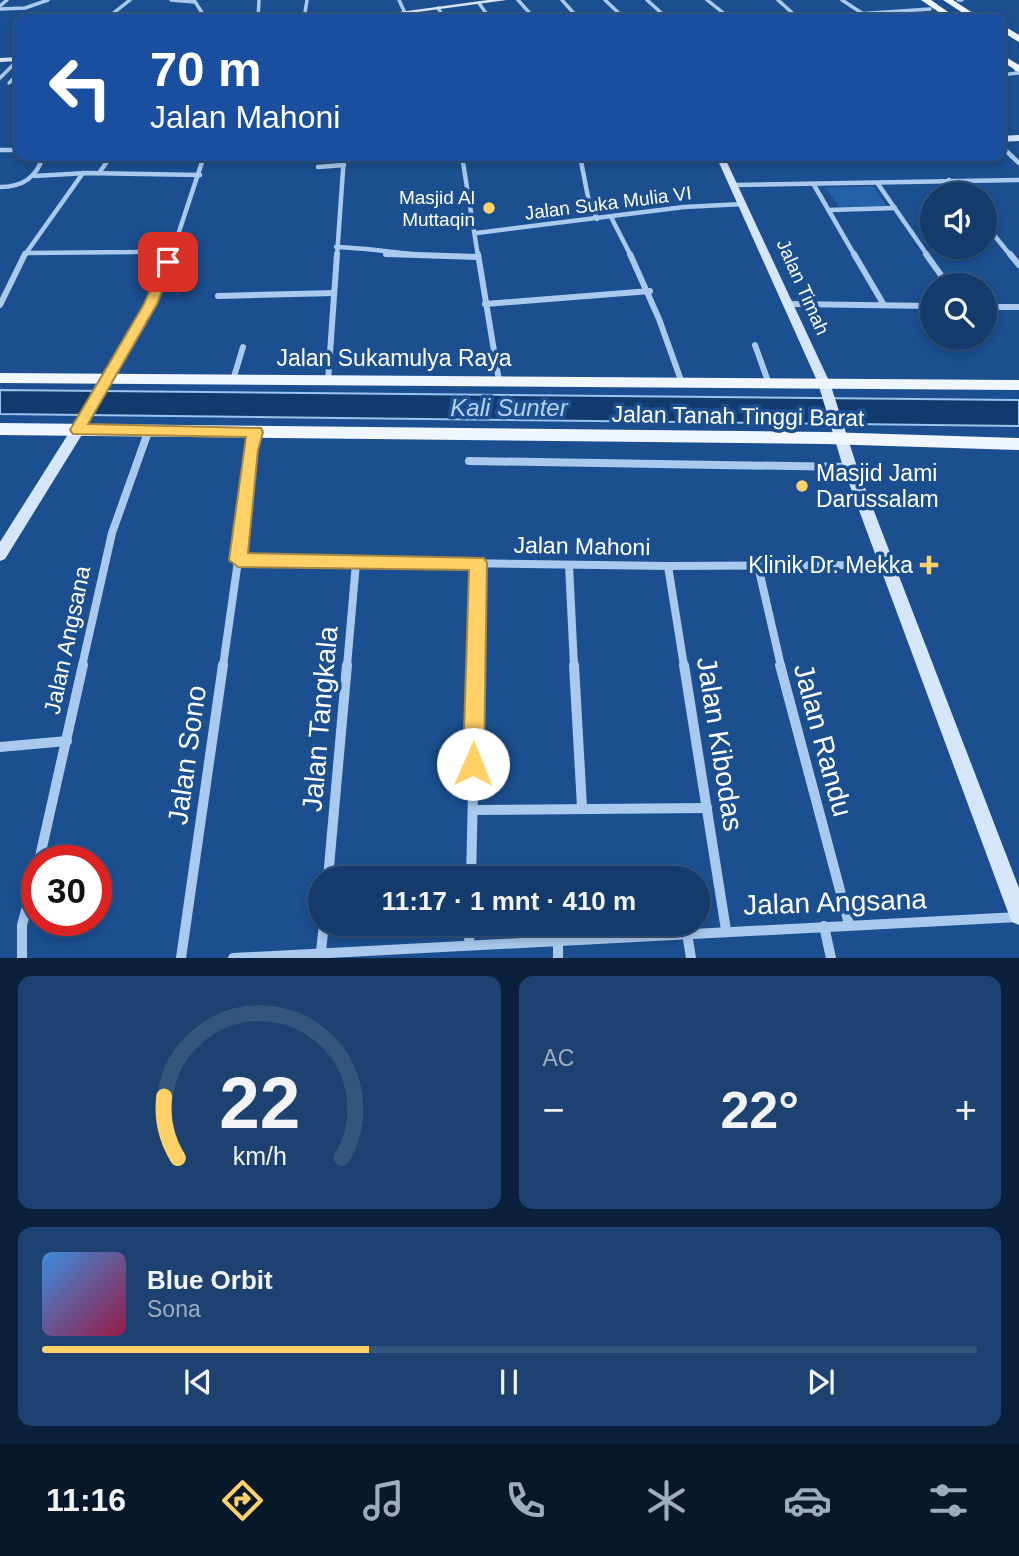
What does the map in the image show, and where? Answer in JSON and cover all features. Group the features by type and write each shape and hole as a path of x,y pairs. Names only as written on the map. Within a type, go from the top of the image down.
{"main road":[{"path":"916,0 945,14"},
{"path":"947,0 970,14"},
{"path":"959,0 980,14"},
{"path":"1013,35 1019,45"},
{"name":"Jalan Sukamulya Raya","path":"0,378 103,381 769,384 826,389 1019,385"},
{"name":"Jalan Tanah Tinggi Barat","path":"0,429 80,426 256,432 840,433 1019,444"}],"street":[{"path":"0,8 7,0"},
{"path":"0,8 21,10 33,3 48,0"},
{"path":"112,14 130,0"},
{"path":"171,0 194,1"},
{"path":"409,14 464,2 504,0"},
{"path":"519,0 531,14"},
{"path":"562,0 575,14"},
{"path":"605,0 620,14"},
{"path":"647,0 662,14"},
{"path":"707,0 724,14"},
{"path":"778,0 793,14"},
{"path":"842,0 862,14 928,4"},
{"path":"479,3 487,14"},
{"path":"439,8 442,14"},
{"path":"374,14 397,14"},
{"path":"0,78 14,64"},
{"path":"1006,75 1018,74 1017,65"},
{"path":"9,83 14,78"},
{"path":"1006,151 1019,163"},
{"path":"35,176 41,161"},
{"path":"99,173 107,161"},
{"path":"0,555 80,426 103,381 150,304 164,276 203,161"},
{"path":"328,381 344,161"},
{"path":"463,161 477,233 478,257 499,381"},
{"path":"581,161 588,197 597,219"},
{"name":"Jalan Timah","path":"723,161 790,304 826,389 850,467 1019,916"},
{"path":"318,167 344,165"},
{"path":"0,305 5,287 26,253 83,173"},
{"path":"0,187 19,187 35,176 83,173 200,175"},
{"path":"736,185 1019,180"},
{"path":"878,184 940,273"},
{"path":"814,185 884,305"},
{"name":"Jalan Suka Mulia VI","path":"477,233 684,207 743,204"},
{"path":"829,210 895,208"},
{"path":"611,217 650,292 668,336 682,383"},
{"path":"997,238 1019,265"},
{"path":"336,247 367,248 387,254 478,257"},
{"path":"26,253 135,252 172,248"},
{"path":"485,304 650,292"},
{"path":"218,296 334,293"},
{"path":"790,304 920,306"},
{"path":"997,307 1019,307"},
{"path":"755,345 769,384"},
{"path":"233,380 243,347"},
{"name":"Jalan Angsana","path":"44,845 112,533 148,430"},
{"path":"238,560 251,450 256,432"},
{"path":"469,461 850,467"},
{"name":"Jalan Mahoni","path":"238,560 668,566 886,565"},
{"name":"Jalan Sono","path":"181,957 238,560"},
{"name":"Jalan Tangkala","path":"329,866 356,563"},
{"path":"471,866 478,563"},
{"path":"569,565 582,807"},
{"name":"Jalan Kibodas","path":"668,566 726,930"},
{"name":"Jalan Randu","path":"758,566 784,682 849,924"},
{"path":"0,747 67,741"},
{"path":"473,810 707,808"},
{"name":"Jalan Angsana","path":"710,931 1019,916"},
{"path":"824,926 831,957"},
{"path":"21,934 19,946 22,957"},
{"path":"321,951 323,936"},
{"path":"469,936 469,945"},
{"name":"Jalan Angsana","path":"233,957 321,951 410,953 469,945 632,936"},
{"path":"688,936 691,957"},
{"path":"558,940 558,957"}],"shaded area":[{"path":"873,186 887,206 839,207 826,188"}],"water":[{"name":"Kali Sunter","path":"0,390 1019,400 1019,426 0,414"}],"place":[{"name":"Masjid Al Muttaqin","path":"489,208"},
{"name":"Masjid Jami Darussalam","path":"802,486"},
{"name":"Klinik Dr. Mekka","path":"929,565"}],"route":[{"path":"168,262 150,304 105,378 78,430 256,432 251,450 238,560 478,563 473,764"}]}
